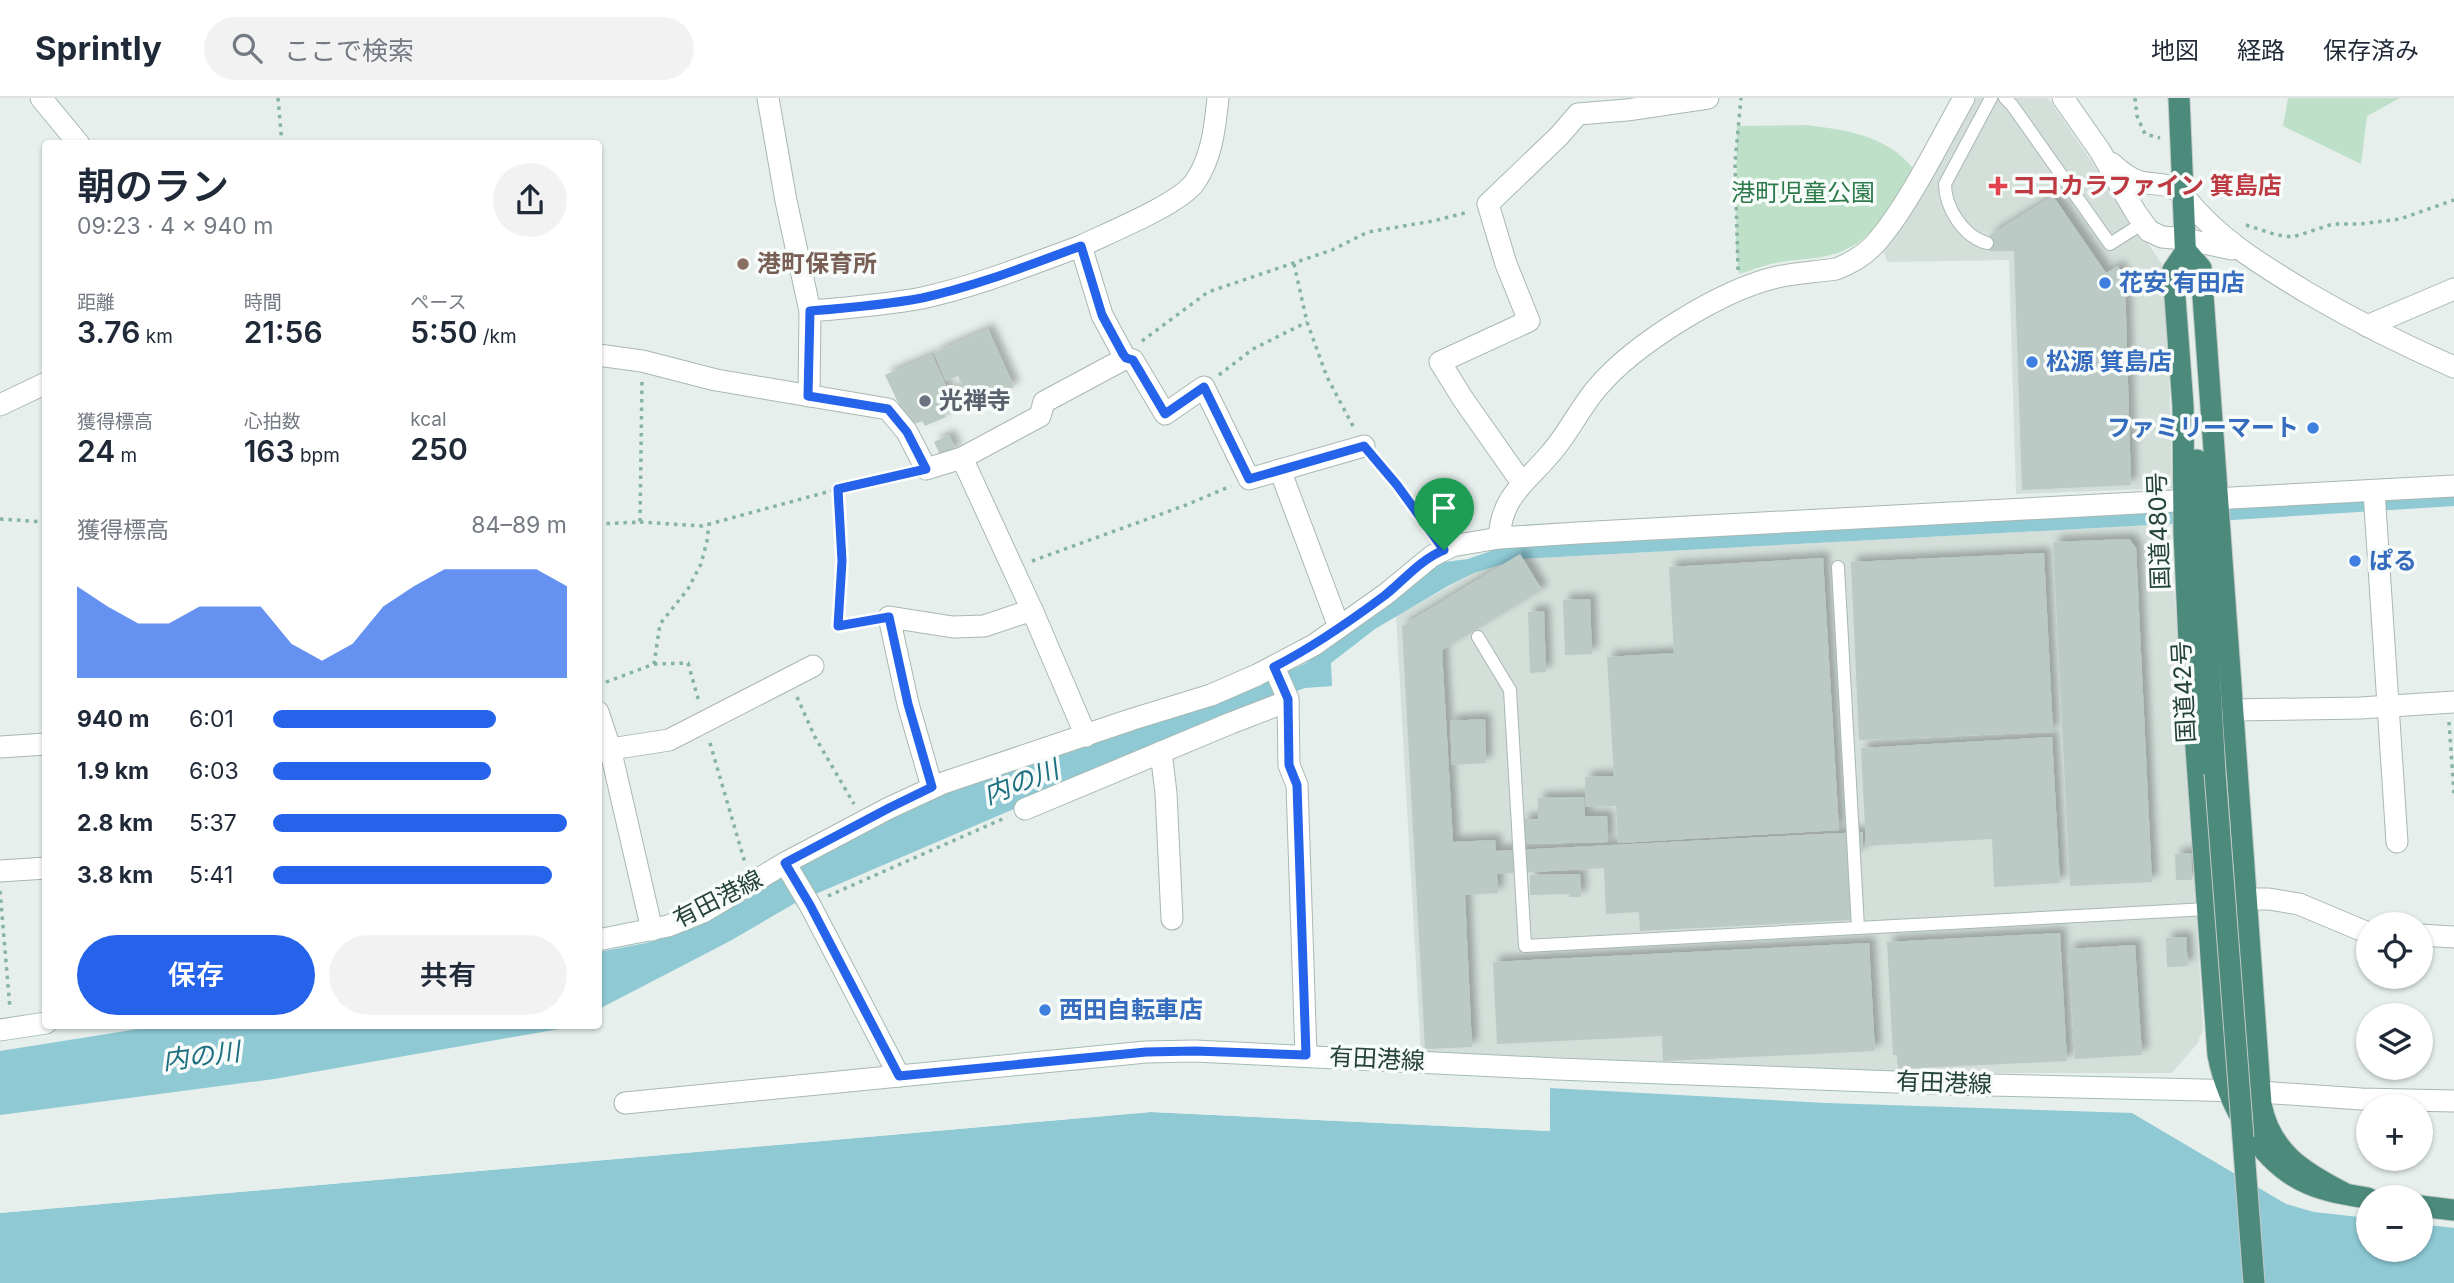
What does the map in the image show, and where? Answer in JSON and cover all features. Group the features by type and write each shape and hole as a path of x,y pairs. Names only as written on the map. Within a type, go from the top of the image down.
{"highway":[{"name":"国道42号","path":"2179,98 2215,773 2254,1283"},
{"name":"国道480号","path":"2200,499 2232,710 2264,1120 2278,1146 2307,1173 2344,1193"},
{"name":"国道480号","path":"2200,499 2190,664 2220,1068 2247,1127 2275,1161 2311,1185 2356,1196"},
{"path":"2433,1208 2454,1210"}],"street":[{"path":"41,98 76,140"},
{"path":"768,98 786,201 810,311 808,396"},
{"path":"810,311 889,304 985,280 1081,246 1180,197 1194,183 1210,150 1218,98"},
{"path":"1522,483 1463,400 1440,362 1529,321 1506,264 1488,204 1559,136 1578,114 1626,104 1708,98"},
{"path":"1499,538 1502,513 1522,483 1551,453 1587,400 1619,365 1708,305 1744,287 1777,277 1836,269 1866,252 1880,238 1904,202 1964,98"},
{"path":"2063,98 2100,151 2143,223 2154,235 2185,245 2241,251"},
{"path":"2100,151 2112,165 2130,178 2173,186 2216,231 2241,251 2367,326 2454,367"},
{"path":"1081,246 1102,315 1124,356 1133,360 1165,414 1204,387 1249,479 1364,446"},
{"path":"2367,326 2454,289"},
{"path":"602,356 642,361 716,380 888,409 907,432 926,469 962,458 1040,416 1044,402 1124,356"},
{"path":"0,405 42,385"},
{"path":"962,458 1086,736"},
{"path":"1280,470 1339,627"},
{"path":"787,868 864,821 932,787 1211,695 1275,669 1385,594 1432,556 1467,542 1499,538 2454,486"},
{"path":"2374,491 2397,842"},
{"path":"932,787 908,704 889,617 953,627 984,625 1032,610"},
{"path":"652,930 604,749 669,740 813,666"},
{"path":"1275,669 1288,700 1289,765 1297,785 1306,1055"},
{"path":"1025,810 1288,700"},
{"path":"2232,710 2451,702"},
{"path":"0,747 42,744"},
{"path":"1161,752 1166,793 1172,919"},
{"path":"0,871 42,868"},
{"name":"有田港線","path":"602,939 652,930 703,912 751,883 787,868 809,903 899,1076 1146,1052 1195,1051 1696,1075 2228,1090 2361,1099 2454,1101"},
{"path":"2207,909 2269,899 2299,904 2356,928"},
{"path":"2433,936 2454,937"},
{"path":"6,1029 42,1024"},
{"path":"625,1103 899,1076"}],"lane":[{"path":"1987,243 1969,236 1950,207 1945,195 1945,184 1991,98"},
{"path":"2005,98 2110,244 2143,223"},
{"path":"1838,567 1858,928"},
{"path":"1478,637 1510,690 1525,946 2207,909"}],"path":[{"path":"278,98 282,140"},
{"path":"1741,98 1736,153 1736,249 1737,264 1744,287"},
{"path":"2135,98 2137,116 2145,134 2153,137 2182,138"},
{"path":"2235,223 2293,237 2333,224 2400,219 2454,200"},
{"path":"1124,356 1208,292 1332,250 1368,232 1433,222 1462,215 1488,204"},
{"path":"1294,264 1307,322 1327,377 1364,446 1397,485 1444,550"},
{"path":"1204,387 1253,349 1307,322"},
{"path":"640,522 642,361"},
{"path":"602,524 640,522 702,526 838,489 926,469"},
{"path":"1012,568 1186,505 1249,479"},
{"path":"838,489 842,561 838,626 889,617"},
{"path":"0,519 42,522"},
{"path":"654,664 660,624 688,589 701,564 709,524"},
{"path":"602,684 654,664 688,663 751,883"},
{"path":"788,680 815,737 864,821"},
{"path":"2451,702 2454,794"},
{"path":"809,903 1025,810"},
{"path":"0,891 6,1029"}],"shaded area":[{"name":"松源 箕島店","path":"1964,98 2048,98 2164,267 2172,488 2016,494 2009,260 1887,262 1880,238"},
{"path":"2169,524 2197,883 2203,1030 2197,1044 2172,1073 1905,1073 1421,1053 1396,616 1474,573 1520,559"}],"green space":[{"path":"2288,98 2400,98 2367,116 2361,164 2283,126"},
{"name":"港町児童公園","path":"1806,125 1850,132 1878,141 1891,148 1913,168 1880,220 1857,243 1826,256 1775,263 1739,274 1736,249 1737,126"}],"water":[{"name":"内の川","path":"2454,491 2454,506 1520,559 1474,573 1375,629 1331,663 1332,686 1305,688 1243,711 797,902 730,941 602,1007 602,951 646,943 678,933 713,917 880,822 942,793 1074,751 1117,734 1211,706 1304,664 1369,619 1437,563 1468,559 1511,544"},
{"name":"内の川","path":"138,1029 559,1029 274,1079 0,1115 0,1051"},
{"path":"1550,1088 1826,1103 2132,1113 2286,1204 2314,1212 2356,1217 2356,1262 2433,1262 2433,1226 2454,1228 2454,1283 0,1283 0,1213 1151,1112 1549,1131"}],"pier":[{"path":"1547,1088 1550,1088 1550,1131 1151,1112 0,1213 0,1210 1150,1109 1546,1128"}],"building":[{"path":"2053,196 2106,273 2118,266 2125,280 2131,485 2022,490 2014,251 1989,251 1990,235"},
{"path":"988,329 1014,387 959,411 950,391 962,385 958,376 946,381 934,353"},
{"path":"932,355 955,406 943,411 946,417 925,426 922,421 909,426 885,375"},
{"path":"949,435 956,451 941,457 934,442"},
{"path":"2129,539 2136,548 2152,882 2070,886 2053,542"},
{"path":"2044,553 2053,732 1859,740 1851,562"},
{"path":"1520,554 1542,590 1442,650 1453,842 1495,840 1496,851 1863,832 1863,852 1849,853 1852,920 1640,931 1639,912 1606,914 1604,868 1497,874 1498,893 1465,895 1472,1047 1425,1049 1402,626"},
{"path":"1823,558 1839,830 1618,843 1616,806 1586,807 1585,777 1614,776 1607,657 1674,653 1669,567"},
{"path":"1590,599 1592,654 1565,655 1563,600"},
{"path":"1544,611 1546,672 1530,673 1528,612"},
{"path":"1485,719 1486,763 1452,765 1450,721"},
{"path":"2052,737 2060,883 1994,887 1992,839 1866,846 1861,748"},
{"path":"1584,797 1585,816 1607,816 1608,842 1523,844 1523,819 1538,819 1538,798"},
{"path":"2191,853 2192,880 2176,880 2175,854"},
{"path":"1580,874 1581,897 1569,897 1569,894 1530,895 1530,875"},
{"path":"2060,933 2067,1061 1898,1069 1897,1055 1893,1055 1887,942"},
{"path":"2186,937 2188,966 2167,967 2166,938"},
{"path":"1869,943 1875,1051 1663,1061 1662,1036 1497,1044 1493,962"},
{"path":"2135,945 2142,1055 2075,1059 2068,949"}],"place":[{"name":"ココカラファイン 箕島店","path":"1998,186"},
{"name":"港町保育所","path":"743,264"},
{"name":"花安 有田店","path":"2105,283"},
{"name":"松源 箕島店","path":"2032,362"},
{"name":"光禅寺","path":"925,401"},
{"name":"ファミリーマート","path":"2313,428"},
{"name":"ぱる","path":"2355,561"},
{"name":"西田自転車店","path":"1045,1010"}],"route":[{"path":"1081,246 1102,315 1123,354 1133,360 1165,414 1204,387 1249,479 1364,446 1397,485 1444,550 1432,556 1328,635 1274,667 1288,699 1289,765 1297,785 1306,1055 1146,1052 899,1076 810,905 785,863 932,787 908,704 889,617 838,626 842,561 838,489 926,469 907,432 888,409 808,396 810,311 889,304 924,297 985,280 1081,246"}]}
